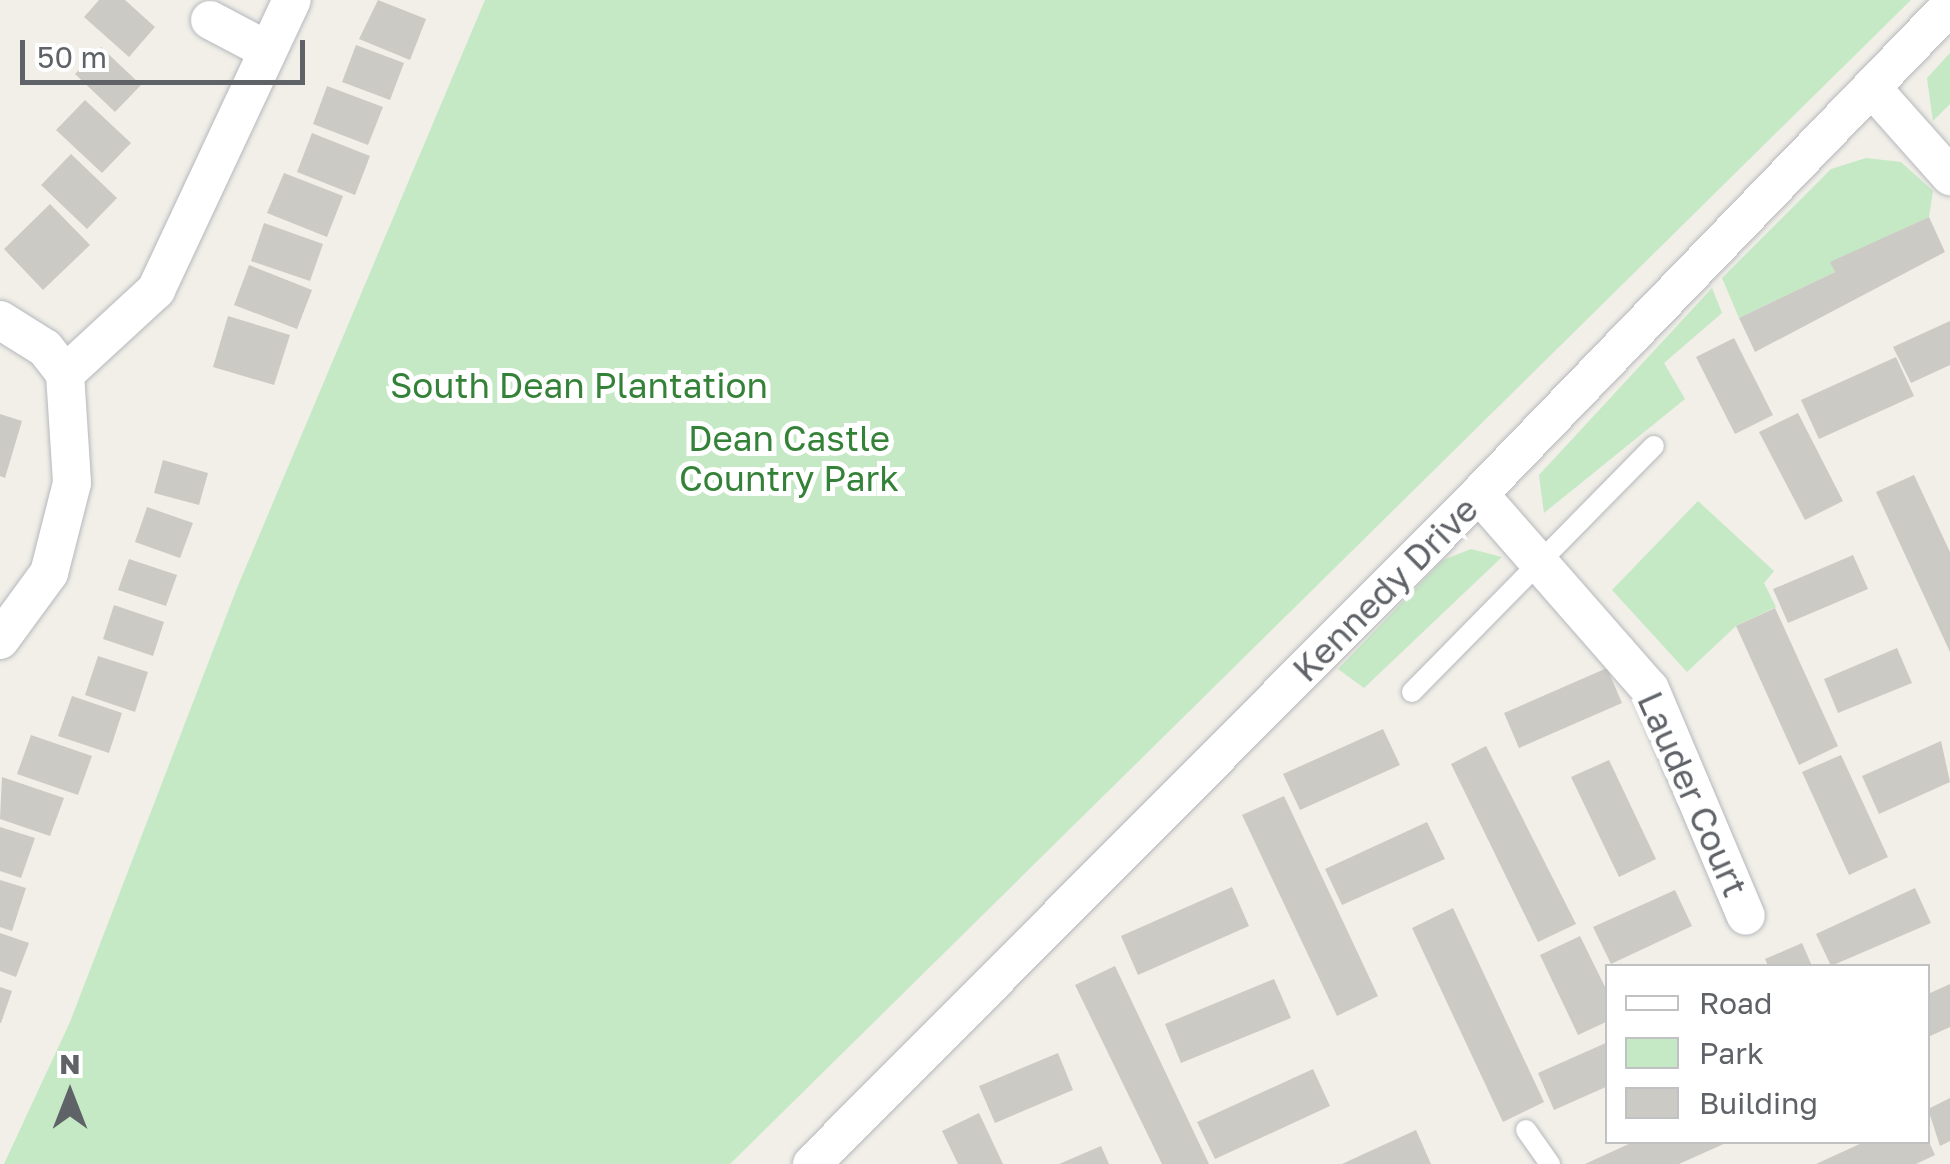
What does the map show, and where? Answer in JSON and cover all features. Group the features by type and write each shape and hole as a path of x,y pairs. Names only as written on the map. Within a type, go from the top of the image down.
{"street":[{"path":"65,374 156,290 292,0"},
{"name":"Kennedy Drive","path":"812,1164 1479,494 1950,6"},
{"path":"210,20 267,50"},
{"path":"1872,88 1950,176"},
{"path":"0,320 45,348 65,374 72,483 49,573 0,640"},
{"name":"Lauder Court","path":"1479,494 1650,689 1746,916"}],"lane":[{"path":"1412,692 1654,446"},
{"path":"1526,1130 1550,1164"}],"green space":[{"name":"Dean Castle Country Park","path":"485,0 1911,0 730,1164 4,1164 70,1022 237,588"},
{"path":"1950,53 1950,104 1933,121 1927,78"},
{"path":"1866,158 1901,162 1933,191 1929,217 1831,262 1835,272 1739,318 1722,278 1831,169"},
{"path":"1712,288 1722,313 1664,363 1685,399 1544,513 1539,475"},
{"path":"1698,501 1774,571 1764,583 1776,607 1736,626 1687,672 1612,590"},
{"path":"1471,549 1502,557 1364,688 1338,669 1443,560"}],"building":[{"path":"99,0 125,0 155,27 129,57 84,17"},
{"path":"378,0 426,19 410,60 359,39"},
{"path":"356,45 404,63 390,100 342,82"},
{"path":"101,47 141,85 115,112 75,74"},
{"path":"327,86 383,107 368,145 313,124"},
{"path":"85,100 131,143 102,173 56,130"},
{"path":"312,133 370,156 355,195 297,172"},
{"path":"71,154 117,198 87,229 41,185"},
{"path":"284,173 343,196 327,237 267,213"},
{"path":"50,204 90,245 43,290 4,249"},
{"path":"1929,217 1945,252 1755,352 1739,318 1835,272 1830,262"},
{"path":"264,223 323,244 310,281 251,261"},
{"path":"249,265 312,290 297,329 234,305"},
{"path":"228,316 290,335 274,385 213,367"},
{"path":"1950,321 1950,365 1911,383 1893,347"},
{"path":"1734,338 1773,415 1735,434 1696,357"},
{"path":"1896,357 1914,396 1819,439 1801,400"},
{"path":"1798,413 1843,501 1805,520 1759,432"},
{"path":"0,414 22,421 5,478 0,476"},
{"path":"163,460 208,473 199,505 154,493"},
{"path":"1914,475 1950,552 1950,652 1876,492"},
{"path":"147,507 193,523 180,558 135,542"},
{"path":"1853,555 1868,589 1788,623 1773,589"},
{"path":"129,559 177,575 166,606 118,590"},
{"path":"114,605 164,622 153,656 103,639"},
{"path":"1775,608 1838,746 1799,765 1736,626"},
{"path":"1897,648 1912,683 1838,713 1824,679"},
{"path":"98,656 148,672 135,712 85,695"},
{"path":"1607,668 1622,703 1519,748 1504,713"},
{"path":"72,696 122,713 109,753 58,736"},
{"path":"1383,729 1400,765 1300,810 1283,774"},
{"path":"31,735 92,756 78,795 17,774"},
{"path":"1941,741 1950,782 1879,814 1862,776"},
{"path":"1486,746 1576,924 1538,942 1451,764"},
{"path":"1841,755 1888,857 1849,875 1802,772"},
{"path":"1609,760 1656,859 1619,877 1571,777"},
{"path":"2,777 64,798 50,836 0,819"},
{"path":"1284,796 1378,996 1337,1016 1242,815"},
{"path":"1427,822 1445,859 1342,905 1325,869"},
{"path":"0,827 35,838 21,878 0,871"},
{"path":"0,880 26,888 12,931 0,927"},
{"path":"1232,887 1249,926 1138,975 1121,936"},
{"path":"1915,888 1931,923 1836,964 1830,964 1816,934"},
{"path":"1675,890 1692,926 1611,964 1593,927"},
{"path":"1453,908 1544,1102 1503,1122 1412,928"},
{"path":"0,933 29,943 16,977 0,971"},
{"path":"1580,936 1605,987 1605,1022 1578,1035 1540,955"},
{"path":"1802,943 1811,964 1767,964 1765,959"},
{"path":"1115,966 1209,1164 1162,1164 1075,985"},
{"path":"1274,979 1291,1018 1181,1063 1165,1024"},
{"path":"1950,984 1950,1027 1930,1036 1930,993"},
{"path":"0,987 12,991 1,1023 0,1023"},
{"path":"1605,1043 1605,1087 1554,1110 1538,1073"},
{"path":"1058,1053 1073,1090 995,1123 979,1086"},
{"path":"1313,1069 1330,1106 1215,1159 1197,1122"},
{"path":"1950,1098 1950,1141 1940,1146 1930,1115 1930,1108"},
{"path":"979,1113 1003,1164 958,1164 942,1131"},
{"path":"1416,1130 1431,1164 1342,1164"},
{"path":"1629,1144 1724,1144 1679,1164 1585,1164"},
{"path":"1860,1144 1930,1144 1935,1155 1916,1164 1816,1164"},
{"path":"1101,1146 1109,1164 1059,1164"}],"park label":[{"name":"South Dean Plantation","path":"579,385"}]}
